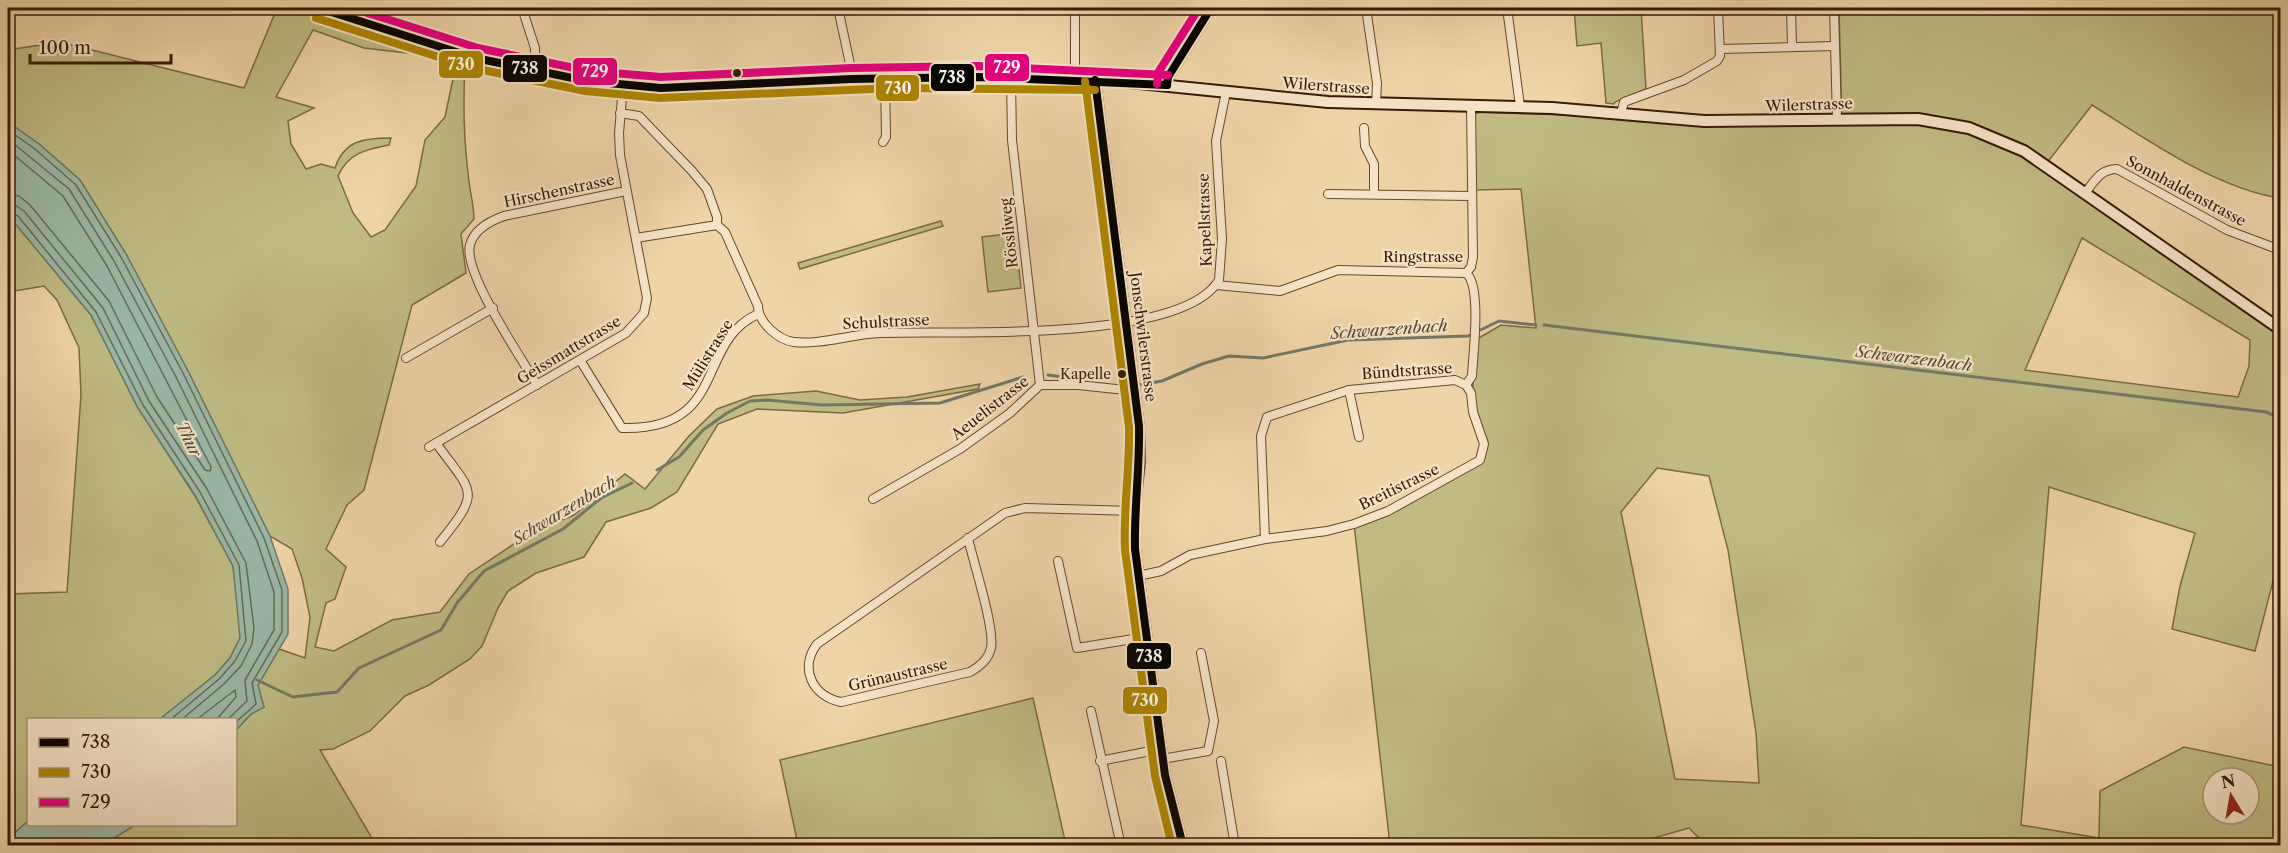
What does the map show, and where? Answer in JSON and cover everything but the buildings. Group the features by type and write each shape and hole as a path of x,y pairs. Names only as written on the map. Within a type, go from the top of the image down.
{"main road":[{"name":"Wilerstrasse","path":"319,8 454,53 535,71 623,86 661,88 885,77 1095,80 1376,105 1520,106 1738,122 1918,119 1969,129 2024,151 2280,329"}],"street":[{"path":"522,8 535,48 535,71"},
{"path":"838,8 853,78"},
{"path":"1075,8 1075,80"},
{"path":"1167,85 1168,77 1211,8"},
{"path":"1365,8 1377,83 1376,105"},
{"path":"1507,8 1520,106"},
{"path":"1621,113 1624,102 1684,80 1718,61 1720,49 1718,8"},
{"path":"1791,8 1792,45"},
{"path":"1834,8 1837,119"},
{"path":"1720,49 1792,45 1835,46"},
{"path":"883,142 886,137 885,77"},
{"name":"Rössliweg","path":"1011,78 1012,140 1040,385"},
{"name":"Jonschwilerstrasse","path":"1095,80 1135,391 1140,462 1135,511 1138,576 1161,754 1169,798 1183,846"},
{"name":"Geissmattstrasse","path":"440,542 463,513 469,494 466,485 432,445 626,333 644,313 647,298 620,155 620,113 623,86"},
{"name":"Kapellstrasse","path":"1126,321 1184,307 1216,285 1221,273 1222,248 1216,141 1226,92"},
{"name":"Ringstrasse","path":"1216,285 1280,291 1338,270 1466,273 1473,258 1471,106"},
{"path":"620,113 639,116 707,189 717,217 717,225 725,232 758,306 758,315"},
{"path":"1364,128 1365,146 1374,164 1374,194"},
{"name":"Sonnhaldenstrasse","path":"2086,192 2100,174 2108,169 2117,169 2227,230 2280,250"},
{"name":"Hirschenstrasse","path":"537,385 477,280 470,258 470,245 482,226 507,215 626,191"},
{"path":"1328,194 1472,196"},
{"path":"636,238 717,225"},
{"name":"Breitistrasse","path":"1138,576 1161,571 1190,555 1265,539 1327,531 1354,524 1388,511 1475,464 1482,455 1484,444 1473,412 1471,393 1466,385 1472,376 1474,286 1466,273"},
{"path":"406,358 493,308"},
{"name":"Schulstrasse","path":"758,315 773,332 795,342 879,333 1033,332 1126,321"},
{"name":"Mülistrasse","path":"580,360 622,428 666,424 692,405 730,340 748,319 758,315"},
{"name":"Bündtstrasse","path":"1265,539 1262,436 1265,420 1280,411 1349,390 1455,380 1466,385"},
{"name":"Aeuelistrasse","path":"873,499 960,449 1010,413 1040,385 1078,385 1135,391"},
{"name":"Bündtstrasse","path":"1349,390 1359,437"},
{"name":"Grünaustrasse","path":"968,538 991,636 988,655 981,665 970,672 841,702 828,699 819,693 811,680 808,666 817,644 968,538 1015,510 1135,511"},
{"path":"1058,561 1077,648 1146,637"},
{"path":"1100,761 1208,751 1214,721 1201,653"},
{"path":"1091,711 1100,761 1121,846"},
{"path":"1221,761 1235,846"}],"shaded area":[{"path":"277,8 314,15 413,48 407,53 364,48 313,30 276,97 314,108 288,121 291,144 306,169 321,164 335,168 344,152 357,142 391,138 389,145 373,148 353,157 342,168 338,176 353,213 371,237 385,230 416,186 425,140 445,117 455,69 459,63 465,66 466,147 474,213 474,219 461,234 466,273 412,305 364,490 347,505 326,549 346,567 335,599 326,603 315,647 334,651 392,620 440,612 469,574 532,532 574,515 625,474 645,489 689,436 717,409 753,396 816,391 860,400 907,397 980,384 978,389 843,413 757,409 718,424 677,492 651,508 606,522 584,557 536,573 508,591 482,646 470,659 429,685 405,696 370,731 333,749 320,750 376,845 103,845 133,826 237,826 237,729 251,714 264,707 257,686 279,649 305,658 310,617 302,578 292,549 270,536 188,371 126,254 80,180 39,144 8,122 8,50 60,42 244,88"},
{"path":"1574,8 1641,8 1646,89 1614,104 1606,103 1601,43 1577,46"},
{"path":"1839,8 2280,8 2280,198 2256,193 2207,174 2092,105 2046,164 2280,329 2280,554 2255,651 2172,629 2180,586 2195,533 2049,487 2021,825 2099,838 2100,791 2184,747 2280,767 2280,845 1707,846 1689,828 1629,845 1390,845 1354,524 1475,464 1485,449 1473,412 1477,339 1501,325 1536,328 1521,189 1475,190 1474,115 1479,112 1591,116 1702,126 1842,125","holes":["2082,238 2250,340 2249,366 2238,397 2025,370","1657,468 1709,476 1728,550 1756,733 1759,783 1675,779 1621,512"]},
{"path":"8,215 91,315 138,408 195,496 233,566 240,638 230,658 215,675 161,718 27,718 27,822 8,839 8,594 67,592 81,395 79,348 57,300 44,286 8,292"},
{"path":"941,221 943,226 800,269 798,263"},
{"path":"1015,233 1021,288 988,292 982,237"},
{"path":"1033,698 1066,845 798,845 780,760"}],"water":[{"name":"Thur","path":"8,122 39,144 80,180 126,254 188,371 270,536 288,589 288,634 258,685 264,707 251,714 237,729 237,718 161,718 215,675 230,658 240,638 233,566 195,495 138,408 91,315 8,215"},
{"path":"27,822 27,826 133,826 103,845 8,845 8,839"}],"waterway":[{"name":"Schwarzenbach","path":"1138,385 1162,381 1202,364 1229,356 1263,358 1348,340 1468,336 1499,321 1536,325"},
{"name":"Schwarzenbach","path":"1544,325 2266,412 2280,418"},
{"name":"Schwarzenbach","path":"1048,375 1084,380"},
{"name":"Schwarzenbach","path":"657,470 679,457 703,430 727,413 750,401 767,400 822,405 940,403 1023,377"},
{"name":"Schwarzenbach","path":"257,680 293,697 337,692 359,668 441,630 457,603 484,571 563,529 601,498 632,483"}],"transit line":[{"name":"738","path":"319,8 475,58 587,81 661,88 851,79 978,77 1167,85"},
{"name":"729","path":"352,8 478,48 589,71 661,77 851,68 978,66 1168,75"},
{"name":"729","path":"1157,84 1159,71 1199,8"},
{"name":"738","path":"1167,85 1168,77 1211,8"},
{"name":"730","path":"316,18 473,68 585,91 660,98 895,88 1095,90"},
{"name":"738","path":"1095,80 1139,426 1135,549 1165,775 1183,846"},
{"name":"730","path":"1085,81 1129,427 1125,550 1155,776 1172,846"}],"place":[{"name":"Kapelle","path":"1122,374"}]}
